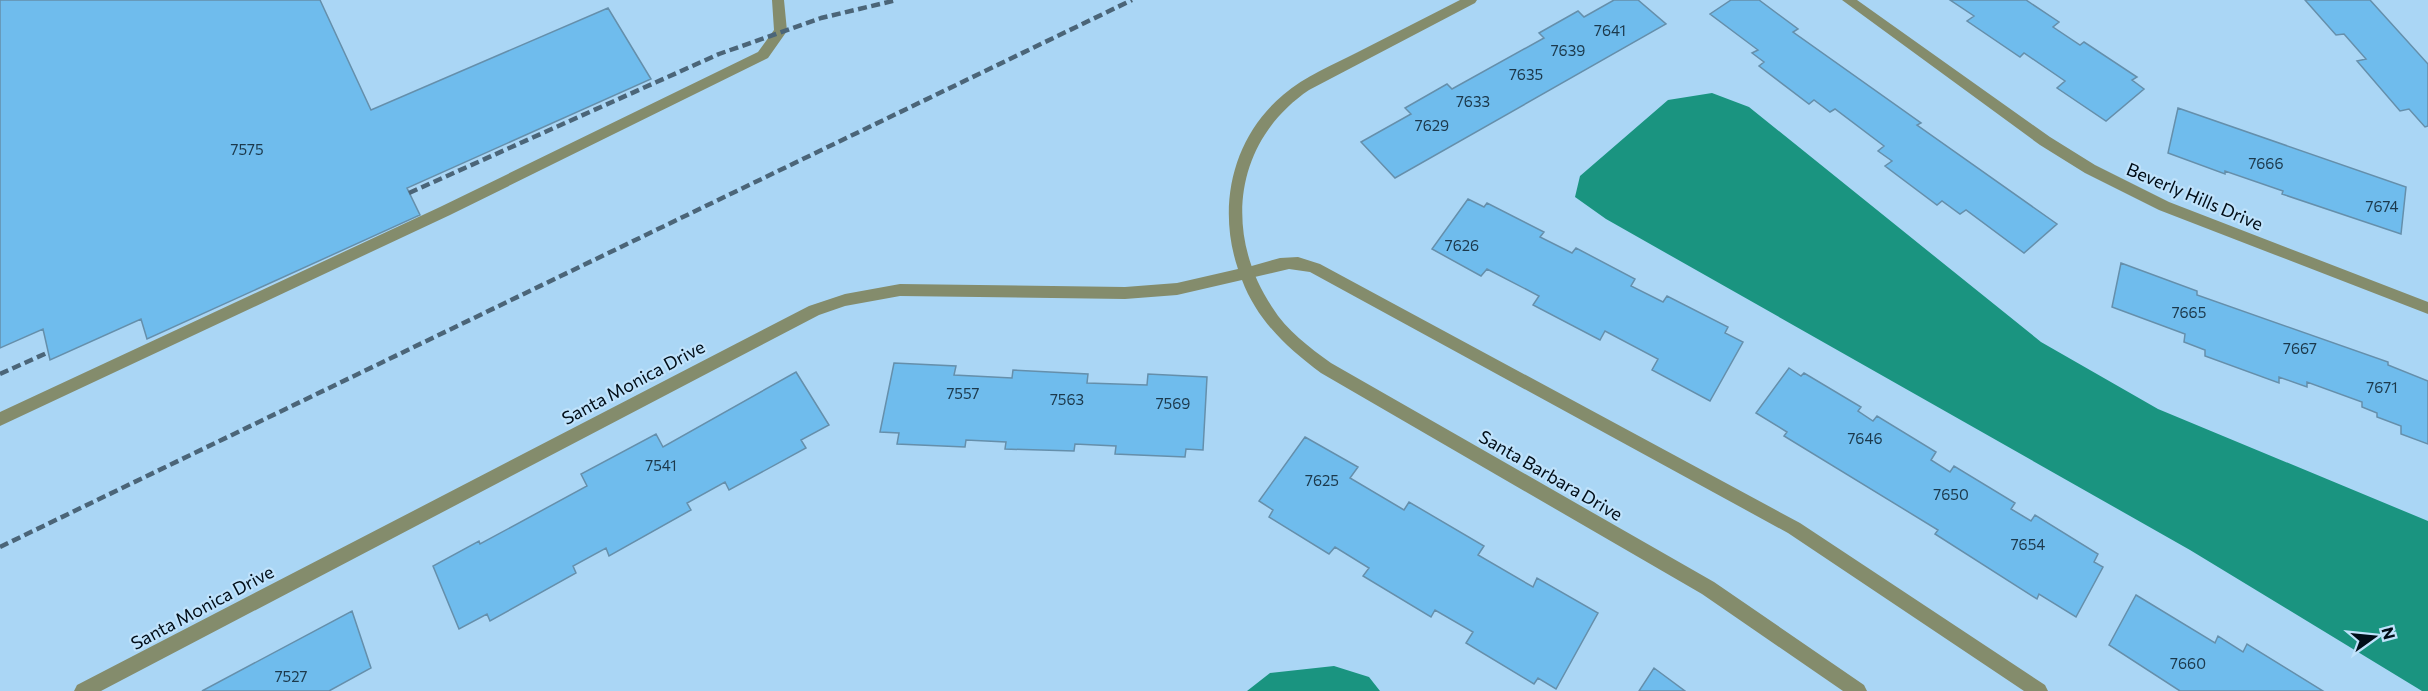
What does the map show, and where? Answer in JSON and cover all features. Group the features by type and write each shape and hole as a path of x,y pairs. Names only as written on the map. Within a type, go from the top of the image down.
{"street":[{"path":"0,419 445,211 763,54 781,31 778,0"},
{"name":"Santa Barbara Drive","path":"1471,0 1314,80 1280,106 1259,130 1240,169 1233,208 1237,245 1251,286 1289,339 1326,368 1708,588 1858,691"},
{"name":"Beverly Hills Drive","path":"1848,0 2045,141 2119,184 2164,207 2428,308"},
{"name":"Santa Monica Drive","path":"82,691 814,310 845,300 900,290 1125,293 1177,289 1292,262 1307,264 1794,528 2039,691"}],"shaded area":[{"path":"1712,93 1749,107 2041,342 2158,409 2428,521 2428,691 2422,691 2190,550 1606,219 1575,197 1580,176 1668,100"},
{"path":"1334,666 1369,677 1380,691 1247,691 1270,673"}],"building":[{"path":"0,0 320,0 371,110 608,8 651,79 407,188 420,215 147,339 141,319 50,360 43,329 0,348"},
{"path":"1614,0 1638,0 1666,24 1395,178 1361,142 1411,114 1405,108 1447,84 1452,89 1544,38 1539,33 1578,11 1584,17"},
{"path":"1731,0 1759,0 1798,29 1793,32 1921,123 1917,125 2057,224 2024,253 1966,210 1960,214 1942,201 1937,205 1885,166 1892,161 1878,151 1884,146 1835,109 1830,112 1814,100 1809,104 1759,66 1764,62 1752,53 1758,50 1710,14"},
{"path":"1950,0 2026,0 2059,22 2053,27 2080,45 2084,42 2137,77 2132,80 2144,89 2106,121 2057,88 2065,81 2024,53 2020,57 1967,21 1974,16"},
{"path":"2305,0 2370,0 2428,64 2428,126 2425,127 2409,109 2400,111 2357,61 2366,59 2344,34 2336,35"},
{"path":"2178,108 2406,187 2401,234 2282,194 2283,191 2225,171 2225,174 2168,153"},
{"path":"1468,199 1484,207 1487,203 1544,232 1540,237 1572,253 1576,248 1635,279 1631,286 1663,302 1667,296 1728,327 1725,333 1743,342 1710,401 1652,370 1658,359 1605,331 1600,340 1533,305 1539,296 1487,269 1481,276 1432,249"},
{"path":"2121,263 2197,291 2197,295 2388,362 2388,365 2428,381 2428,444 2401,434 2401,426 2377,417 2377,413 2362,407 2362,402 2307,382 2307,387 2279,377 2279,383 2205,356 2205,350 2184,342 2185,334 2112,307"},
{"path":"894,363 956,366 954,375 1012,378 1013,370 1088,374 1087,383 1147,385 1148,374 1207,377 1203,450 1186,449 1185,457 1115,454 1116,446 1075,444 1074,451 1005,449 1006,442 966,440 965,447 897,444 899,433 880,432"},
{"path":"1789,368 1801,376 1804,373 1861,407 1858,411 1873,421 1877,416 1936,452 1931,460 1950,472 1954,466 2015,503 2011,509 2031,521 2035,515 2098,554 2094,562 2103,567 2076,617 2039,594 2037,599 1935,534 1938,530 1784,436 1787,432 1756,413"},
{"path":"796,372 829,425 801,440 806,448 729,490 725,482 687,503 691,510 609,556 606,548 573,566 576,573 490,621 487,614 459,629 433,566 479,541 480,544 587,486 581,474 656,434 663,447"},
{"path":"1305,437 1358,467 1350,478 1404,510 1409,502 1484,546 1478,555 1533,587 1537,578 1598,613 1556,689 1538,678 1534,684 1466,643 1473,632 1435,610 1431,617 1363,576 1369,568 1335,547 1329,554 1269,517 1273,510 1259,501"},
{"path":"2136,595 2215,643 2218,636 2243,652 2247,644 2323,691 2180,691 2109,645"},
{"path":"352,611 371,668 329,691 202,691"},
{"path":"1654,668 1685,691 1639,691"}],"railway":[{"path":"409,193 719,54 821,18 897,0"},
{"path":"0,547 1132,0"},
{"path":"0,374 49,352"}]}
